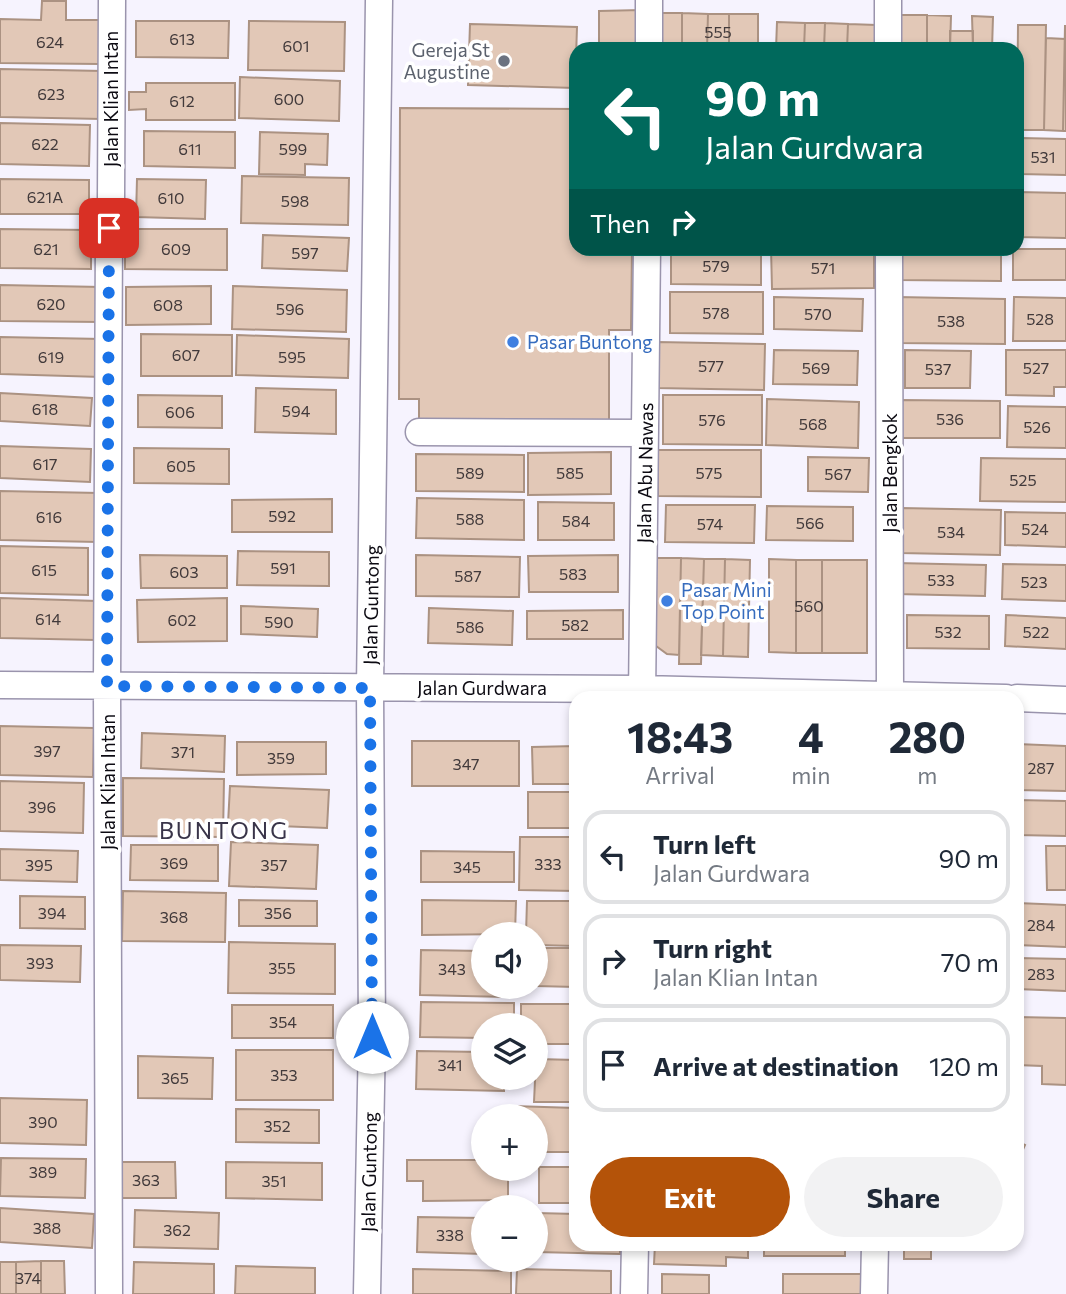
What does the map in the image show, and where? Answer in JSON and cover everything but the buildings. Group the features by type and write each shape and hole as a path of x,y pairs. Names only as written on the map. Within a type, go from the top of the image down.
{"street":[{"name":"Jalan Klian Intan","path":"111,199 112,0"},
{"name":"Jalan Guntong","path":"367,1294 372,1037 370,688 379,0"},
{"path":"649,0 649,42"},
{"path":"888,0 888,42"},
{"name":"Jalan Klian Intan","path":"109,228 109,1294"},
{"name":"Jalan Abu Nawas","path":"642,691 647,256"},
{"name":"Jalan Bengkok","path":"889,256 890,691"},
{"path":"419,432 645,433"},
{"name":"Jalan Gurdwara","path":"0,685 569,692"},
{"path":"1024,698 1066,700"},
{"path":"634,1294 635,1251"},
{"path":"874,1294 875,1251"}],"place":[{"name":"Gereja St Augustine","path":"504,61"},
{"name":"Pasar Buntong","path":"513,342"},
{"name":"Pasar Mini Top Point","path":"667,601"}],"district":[{"name":"BUNTONG","path":"224,831"}],"route":[{"path":"109,228 107,686 370,688 372,1037"}]}
